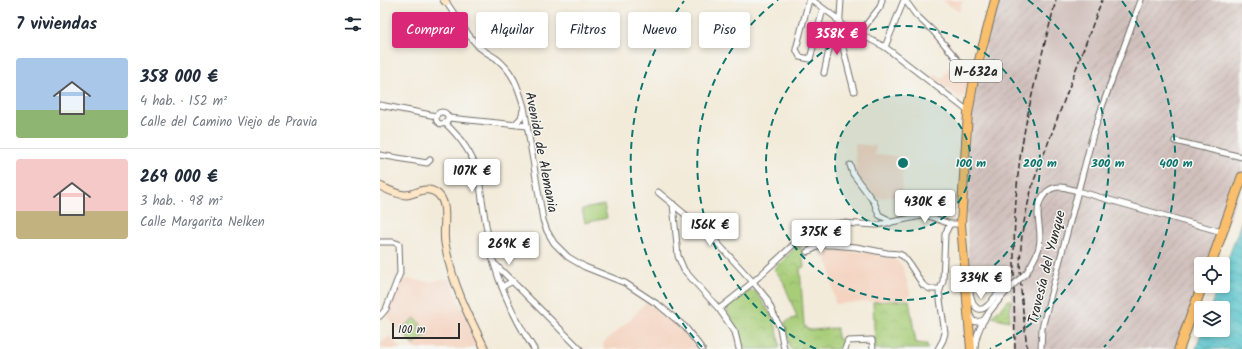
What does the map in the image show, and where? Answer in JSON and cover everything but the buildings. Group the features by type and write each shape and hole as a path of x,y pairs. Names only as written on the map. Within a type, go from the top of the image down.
{"highway":[{"path":"1213,257 1242,177"},
{"path":"1179,349 1199,293"}],"main road":[{"name":"N-632a","path":"971,349 961,224 968,111 974,79 995,0"}],"street":[{"path":"809,0 796,49 800,57 810,59 823,8"},
{"path":"812,0 834,17 840,24 886,47 968,111"},
{"path":"841,0 839,32 854,91"},
{"path":"862,30 880,6 882,0"},
{"path":"886,47 905,0 974,79"},
{"name":"Travesía del Yunque","path":"1041,349 1042,328 1092,138 1102,104 1141,0"},
{"name":"Avenida de Alemania","path":"445,1 480,48 498,60 510,71 524,107 543,220 554,243 568,257 585,267 625,283 660,306 685,327 702,349"},
{"path":"824,73 832,36 839,32"},
{"path":"380,105 436,116"},
{"path":"515,124 521,118 524,107"},
{"path":"436,116 438,113 442,112 447,114 449,118 527,126"},
{"path":"436,116 438,122 445,124 463,142 475,164 494,264 509,306 525,336 534,349"},
{"path":"445,124 449,118"},
{"path":"1176,141 1242,157"},
{"path":"380,155 426,163 430,160"},
{"path":"850,165 853,174 874,202 879,216 887,219 890,223"},
{"path":"380,186 398,194 406,195 430,189 440,195 444,204 444,243 451,268 460,297 485,349"},
{"path":"966,276 972,304 976,308 982,309 1026,271 1034,260 1039,247 1041,235 1038,212 1039,202 1044,194 1052,189 1060,187 1222,232"},
{"path":"658,192 711,236 767,299 780,328 784,349"},
{"path":"673,204 678,256 684,270 719,309 735,332 739,349"},
{"path":"719,309 753,282 805,234 821,226 842,222 877,225 926,215 950,224 961,224"},
{"path":"938,349 945,333 939,293 943,281 945,234 950,224"},
{"path":"380,242 393,242 399,244 400,273 386,309 380,316"},
{"path":"807,252 820,245 832,245 856,247 899,254 908,262 923,285 930,289 940,289"},
{"path":"494,264 580,349"},
{"path":"502,287 513,282"},
{"path":"975,349 978,332 984,320 1007,288"},
{"path":"968,310 973,321 978,322 984,320"},
{"path":"845,349 848,341 872,340 873,349"}],"shaded area":[{"path":"942,0 963,0 959,12"},
{"path":"997,0 1060,0 1027,102 1014,177 1008,280 969,272 966,208 971,116 987,39"},
{"path":"1060,0 1115,0 1092,67 1032,199 1024,237 1022,264 1025,285 1041,301 1036,349 1013,349 1011,297 1008,280 1014,177 1027,102"},
{"path":"1115,0 1242,0 1242,182 1215,257 1194,257 1194,293 1199,293 1196,301 1194,301 1194,309 1182,349 1036,349 1041,301 1024,285 1022,264 1024,237 1032,199 1092,67"},
{"path":"951,65 961,73 964,70 967,73 965,76 968,78 964,96 961,98 932,78 936,74 942,78"},
{"path":"855,144 876,146 875,155 880,154 902,157 901,162 904,163 904,169 901,195 875,199 858,180 858,176 855,174"},
{"path":"826,249 869,253 894,259 903,267 910,296 905,299 835,304 829,264 827,264"},
{"path":"409,279 428,282 450,279 476,344 470,349 414,349 388,317 388,312 399,284"},
{"path":"646,302 662,313 683,331 696,349 604,349 603,343 630,320"},
{"path":"390,336 401,349 380,349 380,344"}],"green space":[{"path":"604,205 607,218 585,223 582,209"},
{"path":"796,247 800,247 802,250 804,267 800,268 804,325 807,329 812,330 837,328 837,339 846,338 843,349 790,349 785,322 797,317 783,281 774,269"},
{"path":"749,291 755,291 770,313 777,329 780,348 744,349 738,330 727,312 728,306"},
{"path":"909,300 916,343 927,344 928,349 875,349 873,302"},
{"path":"1008,300 1011,300 1009,321 992,317"},
{"path":"415,318 421,325 407,336 401,329"},
{"path":"422,327 428,334 413,345 407,338"}],"water":[{"path":"1242,220 1242,349 1196,349 1200,337 1230,337 1230,301 1213,301 1215,293 1230,293 1230,257 1229,257"}],"railway":[{"path":"1015,349 1014,235 1019,166 1030,103 1056,0"},
{"path":"1027,349 1020,273 1022,239 1026,215 1033,183 1102,0"}]}
